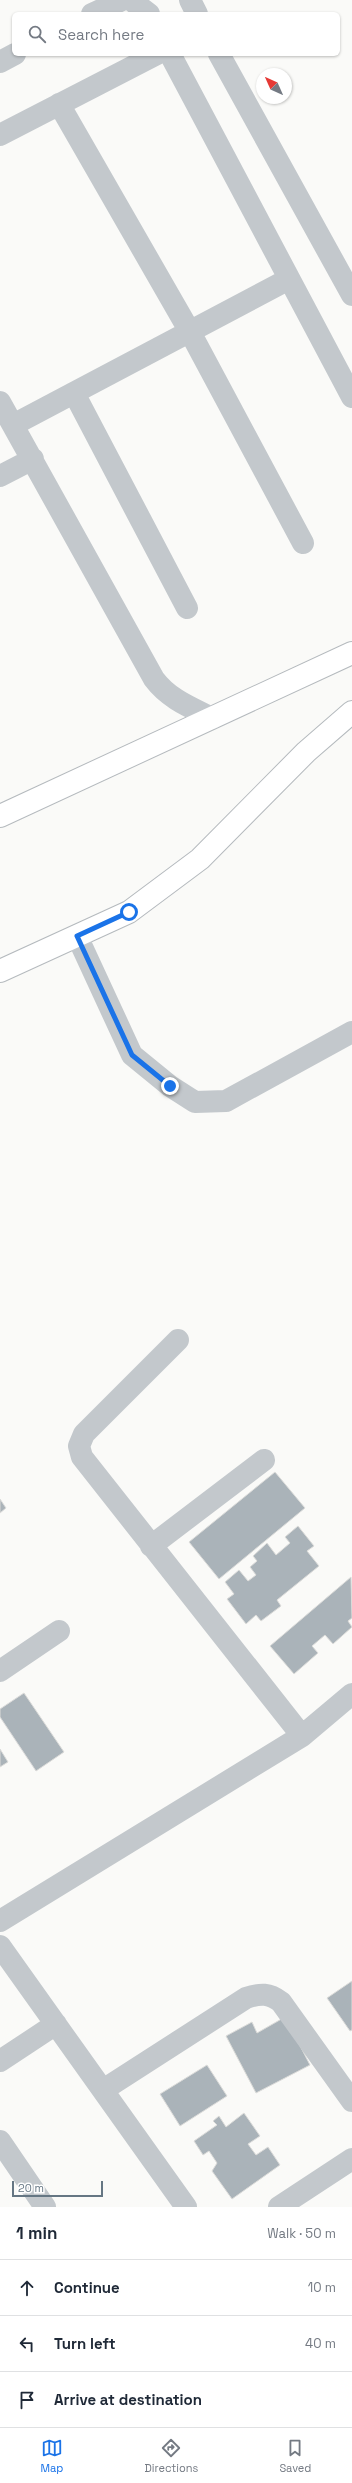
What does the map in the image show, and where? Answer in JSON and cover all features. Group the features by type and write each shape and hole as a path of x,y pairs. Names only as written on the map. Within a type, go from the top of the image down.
{"main road":[{"path":"0,816 352,653"},
{"path":"0,971 129,912 200,859 306,752 352,712"}],"street":[{"path":"96,12 122,0"},
{"path":"131,0 146,12"},
{"path":"141,0 148,12"},
{"path":"190,0 196,12"},
{"path":"0,62 12,56"},
{"path":"0,135 153,56"},
{"path":"171,56 352,397"},
{"path":"220,56 344,267 352,295"},
{"path":"59,104 190,332 303,543"},
{"path":"13,425 289,279"},
{"path":"74,393 188,608"},
{"path":"0,402 154,679 162,690 173,699 212,718"},
{"path":"0,476 33,459"},
{"path":"77,936 132,1055 170,1086 195,1102 226,1101 352,1032"},
{"path":"178,1340 84,1434 79,1446 82,1457 89,1468 302,1736"},
{"path":"151,1546 264,1460"},
{"path":"0,1671 60,1631"},
{"path":"0,1921 302,1736 352,1694"},
{"path":"0,1946 186,2207"},
{"path":"103,2090 246,1998 260,1993 272,1995 281,2002 352,2101"},
{"path":"0,2062 56,2024"},
{"path":"0,2141 45,2207"},
{"path":"279,2207 352,2159"}],"building":[{"path":"275,1472 305,1508 219,1579 189,1542"},
{"path":"0,1499 6,1508 0,1513"},
{"path":"298,1526 314,1546 307,1551 319,1566 277,1600 281,1606 261,1621 256,1615 246,1624 227,1599 234,1594 225,1582 239,1570 248,1581 256,1575 250,1567 257,1561 253,1556 267,1543 276,1555 290,1543 285,1537"},
{"path":"351,1577 352,1618 348,1621 352,1627 333,1644 325,1635 312,1646 318,1653 294,1674 270,1646"},
{"path":"24,1693 64,1752 36,1771 0,1717 0,1709"},
{"path":"0,1749 8,1762 0,1767"},
{"path":"352,1981 352,2030 350,2031 327,1998"},
{"path":"285,2017 310,2065 256,2093 226,2036 252,2022 257,2033"},
{"path":"207,2065 227,2096 180,2126 160,2094"},
{"path":"244,2113 260,2136 248,2144 256,2155 268,2147 280,2165 232,2199 212,2171 217,2163 209,2151 203,2155 194,2141 217,2125 213,2121 219,2116 226,2127"}],"route":[{"path":"129,912 77,936 132,1055 170,1086"}]}
